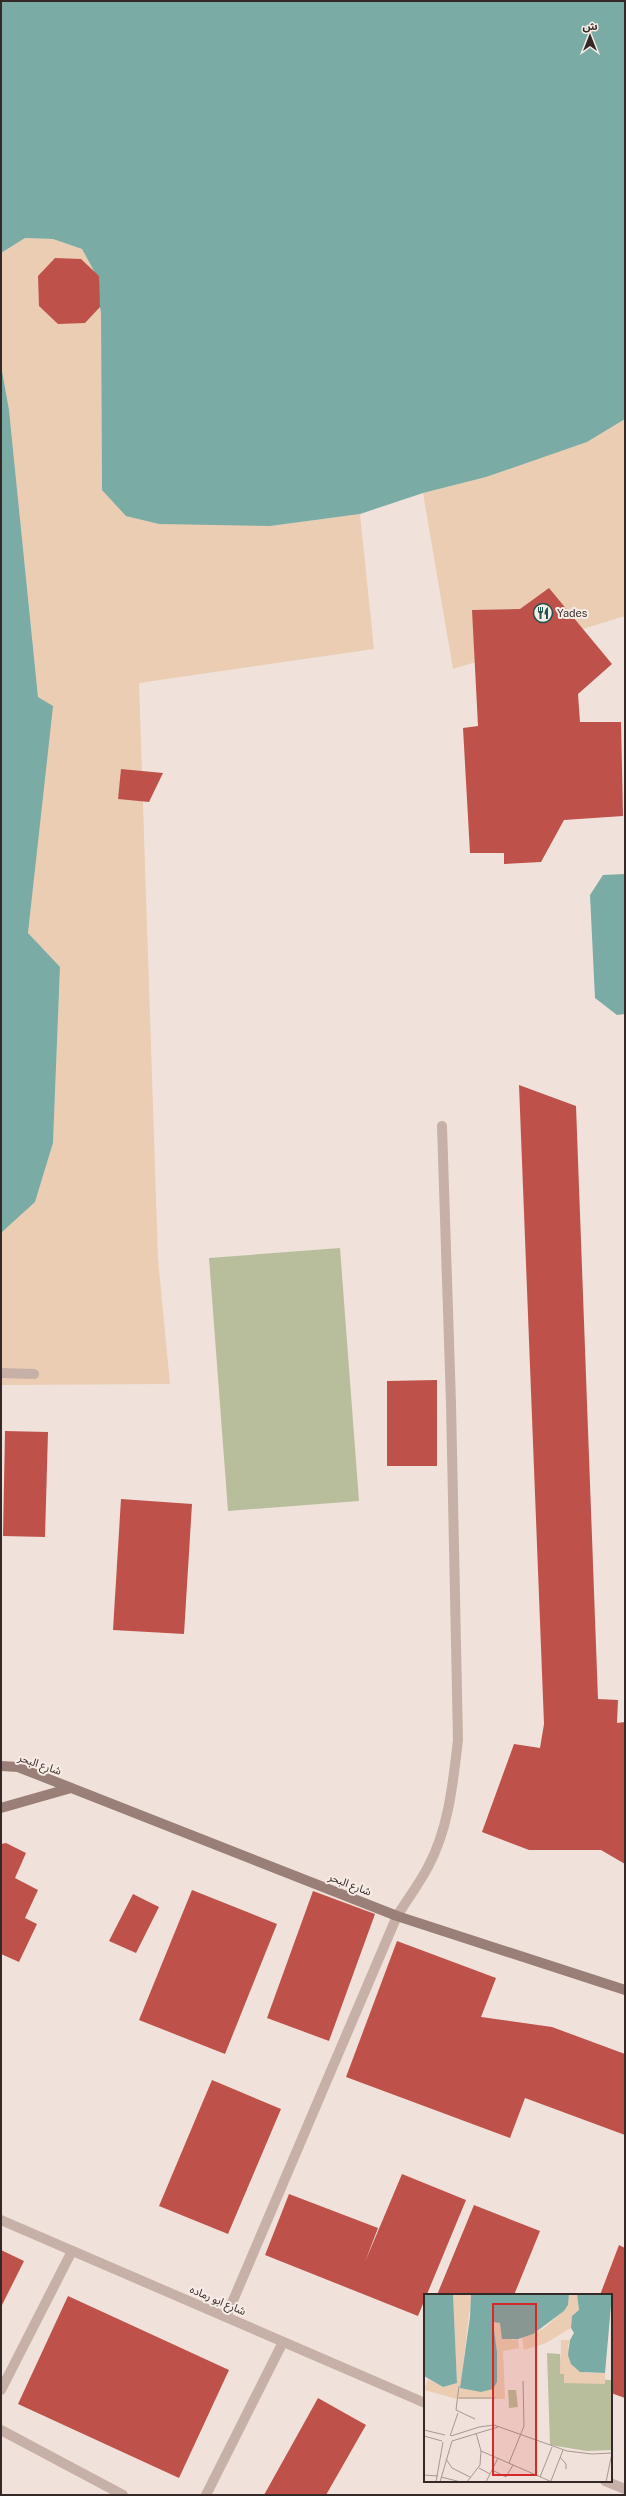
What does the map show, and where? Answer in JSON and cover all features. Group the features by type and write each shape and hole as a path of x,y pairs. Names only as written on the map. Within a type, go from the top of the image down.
{"main road":[{"name":"شارع البحر","path":"1,1766 18,1767 397,1916 625,1990"},
{"name":"شارع البحر","path":"1,1808 71,1788"}],"street":[{"path":"226,2317 397,1916 428,1866 445,1823 453,1783 458,1740 451,1403 442,1126"},
{"path":"1,1373 34,1374"},
{"name":"شارع ابو رماده","path":"1,2220 424,2403"},
{"path":"1,2390 72,2251"},
{"path":"206,2495 283,2342"},
{"path":"1,2430 123,2495"},
{"path":"607,2482 625,2490"}],"green space":[{"path":"340,1248 359,1501 228,1511 209,1258"}],"sand":[{"path":"25,238 53,239 82,249 94,271 101,313 102,490 270,526 360,514 374,649 139,683 158,1259 170,1384 1,1385 1,1233 35,1202 53,1143 60,968 28,933 52,706 38,697 9,410 1,365 1,253"},
{"path":"625,419 625,616 453,669 423,493 486,477 587,442"}],"water":[{"path":"1,1 625,1 625,419 587,442 486,477 423,493 360,514 270,526 159,524 126,516 102,490 101,313 94,271 82,249 53,239 25,238 1,253"},
{"path":"1,365 9,410 38,697 53,706 28,933 60,967 53,1143 35,1202 1,1233"},
{"path":"625,874 625,1014 617,1015 595,998 590,895 603,875"}],"building":[{"path":"55,258 81,259 99,276 100,307 85,323 58,324 39,306 38,276"},
{"path":"549,588 612,664 578,694 580,722 621,722 623,816 564,820 541,862 504,864 504,853 470,853 463,728 478,726 472,610 520,609"},
{"path":"121,769 163,773 149,802 118,799"},
{"path":"519,1085 576,1106 598,1699 618,1700 617,1723 625,1722 625,1864 601,1850 529,1850 482,1832 514,1744 540,1748 544,1724"},
{"path":"437,1380 437,1466 387,1466 387,1381"},
{"path":"5,1431 48,1432 45,1537 3,1536"},
{"path":"121,1499 192,1504 184,1634 113,1630"},
{"path":"6,1843 26,1853 15,1878 38,1890 25,1918 37,1924 19,1962 1,1954 1,1844"},
{"path":"192,1890 277,1924 225,2054 139,2020"},
{"path":"313,1891 375,1914 329,2041 267,2018"},
{"path":"133,1894 159,1907 136,1953 109,1941"},
{"path":"397,1941 496,1978 481,2017 552,2027 625,2054 625,2135 525,2098 510,2138 346,2077"},
{"path":"212,2080 281,2109 228,2234 159,2206"},
{"path":"402,2174 466,2200 427,2294 424,2294 424,2302 418,2316 265,2255 289,2194 378,2228 365,2262"},
{"path":"474,2205 540,2231 514,2294 437,2294"},
{"path":"619,2245 625,2248 625,2398 612,2393 612,2294 600,2294"},
{"path":"1,2250 24,2261 1,2307"},
{"path":"68,2296 229,2370 179,2478 18,2404"},
{"path":"318,2398 366,2425 326,2495 264,2495"}],"place":[{"name":"Yades","path":"543,613"}]}
